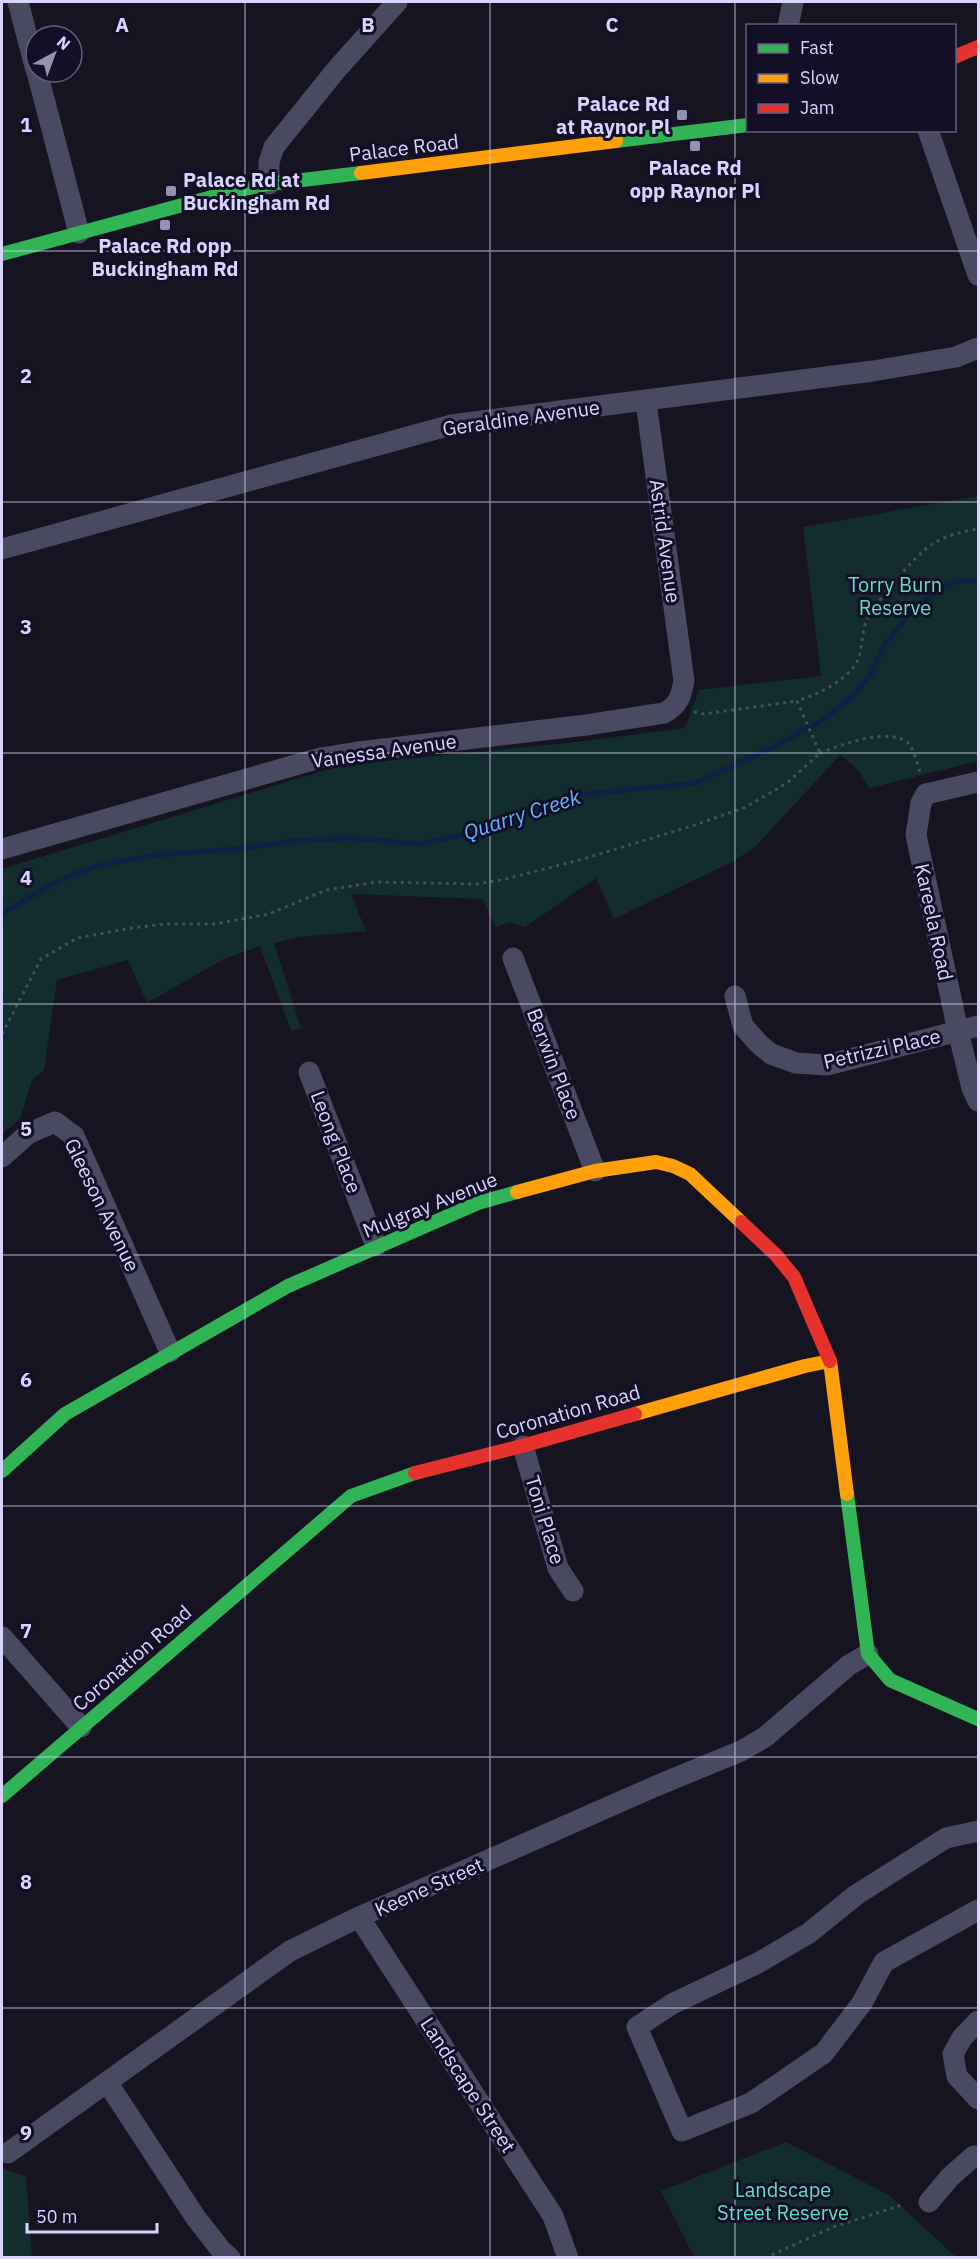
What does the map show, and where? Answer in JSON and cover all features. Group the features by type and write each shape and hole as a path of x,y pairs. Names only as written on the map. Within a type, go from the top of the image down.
{"street":[{"path":"18,2 24,25"},
{"path":"269,184 269,162 274,147 336,70 397,2"},
{"path":"788,24 794,2"},
{"path":"956,56 978,47"},
{"path":"39,84 79,233"},
{"name":"Palace Road","path":"2,254 234,191 269,184 746,125"},
{"path":"929,132 978,274"},
{"name":"Geraldine Avenue","path":"2,549 451,425 646,402 873,371 956,357 978,348"},
{"name":"Astrid Avenue","path":"646,402 684,681 681,696 675,707"},
{"name":"Vanessa Avenue","path":"2,849 320,758 586,725 664,713 675,707"},
{"path":"926,794 978,782"},
{"name":"Kareela Road","path":"926,794 919,811 916,835 958,1030 972,1088 978,1101"},
{"name":"Berwin Place","path":"513,958 595,1171"},
{"name":"Petrizzi Place","path":"735,996 743,1026 759,1044 771,1054 796,1063 827,1065 978,1026"},
{"name":"Leong Place","path":"309,1072 376,1246"},
{"name":"Gleeson Avenue","path":"2,1157 29,1133 55,1122 74,1136 170,1352"},
{"name":"Mulgray Avenue","path":"2,1471 65,1414 288,1286 478,1203 595,1171 639,1162 656,1162 674,1166 696,1179 776,1255 794,1277 830,1361"},
{"path":"830,1361 868,1654 890,1680 978,1719"},
{"name":"Coronation Road","path":"2,1797 351,1496 370,1486 401,1477 523,1446 805,1366 830,1361"},
{"name":"Toni Place","path":"523,1446 558,1568 573,1591"},
{"path":"2,1637 81,1727"},
{"name":"Keene Street","path":"8,2153 290,1951 359,1917 741,1751 765,1737 849,1665 868,1654"},
{"path":"978,1831 946,1838 856,1895 809,1934 758,1963 672,2004 637,2027 682,2131 751,2103 824,2053 862,2003 885,1962 978,1910"},
{"name":"Landscape Street","path":"359,1917 553,2216 568,2258"},
{"path":"978,2020 962,2038 953,2054 957,2076 978,2100"},
{"path":"107,2082 196,2218 230,2258"},
{"path":"929,2202 950,2177 977,2156"}],"path":[{"path":"675,707 704,714 797,701 825,691 852,669 860,656 866,621 916,558 931,545 978,529"},
{"path":"797,701 820,753"},
{"path":"2,1034 41,959 76,938 165,924 214,924 270,914 326,890 377,882 477,884 506,879 583,859 746,807 787,783 820,753 847,742 873,737 898,737 910,745 924,782 926,794"},
{"path":"765,2258 833,2227 902,2205"}],"green space":[{"name":"Torry Burn Reserve","path":"978,496 978,761 870,788 857,769 840,755 755,847 734,861 614,919 596,878 525,927 510,922 495,927 483,899 351,894 366,931 300,937 274,943 301,1028 291,1031 260,946 224,959 147,1003 128,960 57,980 44,1070 32,1080 20,1119 2,1134 2,869 342,765 568,743 685,728 699,690 821,676 803,527"},
{"name":"Landscape Street Reserve","path":"786,2142 889,2195 956,2257 694,2257 661,2191"},
{"path":"3,2169 26,2176 32,2257 2,2257"}],"waterway":[{"name":"Quarry Creek","path":"2,913 60,880 93,867 155,855 238,849 293,841 350,838 419,844 472,833 521,813 577,795 696,783 818,723 852,697 871,674 887,641 910,614 939,589 958,581 978,581"}],"traffic: fast":[{"path":"616,141 746,125"},
{"path":"2,254 234,191 269,184 361,173"},
{"path":"2,1471 65,1414 288,1286 478,1203 517,1192"},
{"path":"2,1796 351,1496 415,1473"},
{"path":"847,1494 868,1654 890,1680 978,1719"}],"traffic: slow":[{"path":"361,173 616,141"},
{"path":"517,1192 595,1171 656,1162 673,1166 690,1174 741,1222"},
{"path":"635,1414 830,1361 847,1494"}],"traffic: jam":[{"path":"956,56 978,47"},
{"path":"741,1222 776,1255 794,1277 830,1361"},
{"path":"415,1473 635,1414"}],"place":[{"name":"Palace Rd at Raynor Pl","path":"682,115"},
{"name":"Palace Rd opp Raynor Pl","path":"695,146"},
{"name":"Palace Rd at Buckingham Rd","path":"171,191"},
{"name":"Palace Rd opp Buckingham Rd","path":"165,225"}]}
